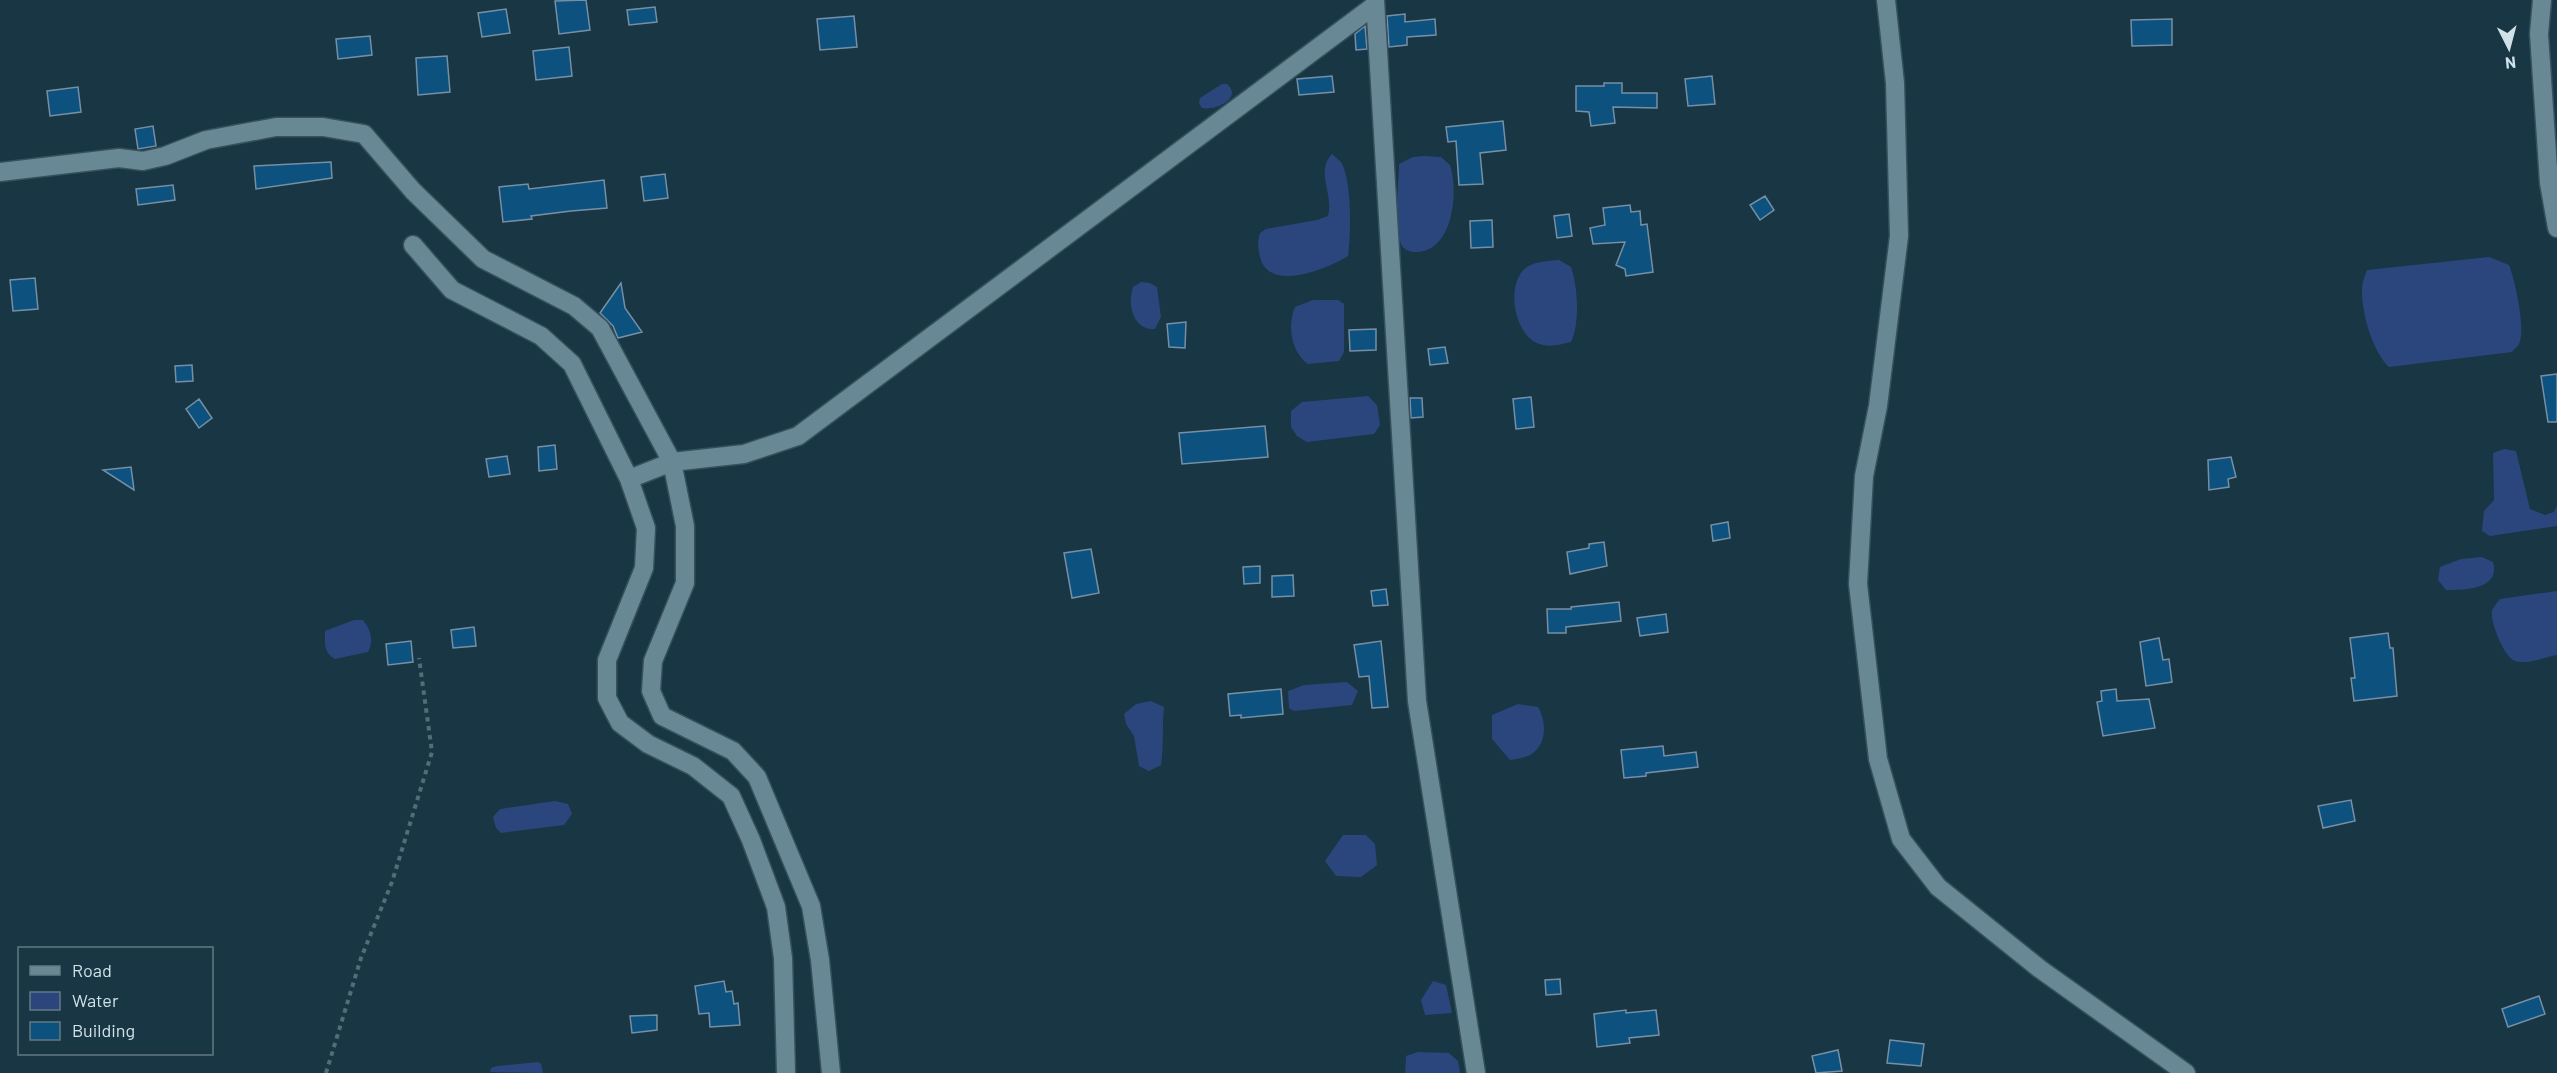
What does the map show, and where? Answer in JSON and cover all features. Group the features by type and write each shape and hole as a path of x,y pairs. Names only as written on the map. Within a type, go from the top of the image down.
{"street":[{"path":"1886,0 1895,83 1899,236 1878,406 1864,476 1858,584 1878,759 1901,839 1938,887 2040,969 2187,1073"},
{"path":"2542,0 2539,34 2549,183 2557,228"},
{"path":"629,479 672,462 744,454 798,436 1375,2"},
{"path":"1375,2 1417,700 1476,1073"},
{"path":"0,172 119,158 143,161 206,140 276,127 323,127 364,134 413,191 483,260 574,306 600,328 672,462 685,526 685,583 653,661 651,691 662,716 733,751 756,777 811,906 820,960 831,1073"},
{"path":"413,245 452,290 542,336 572,364 629,479 646,528 644,568 607,660 607,698 620,723 648,744 693,766 731,795 776,907 783,958 786,1073"}],"path":[{"path":"326,1073 361,958 392,882 432,752 419,658"}],"water":[{"path":"1222,84 1227,84 1231,89 1230,99 1214,107 1202,108 1199,103 1200,98"},
{"path":"1332,154 1342,164 1348,183 1350,235 1348,256 1328,266 1302,274 1277,275 1267,270 1259,253 1260,233 1266,229 1328,216 1329,200 1325,168"},
{"path":"1413,157 1441,157 1450,165 1453,176 1453,204 1445,232 1438,242 1428,249 1413,252 1401,244 1397,227 1399,164"},
{"path":"2489,257 2509,265 2519,303 2521,334 2517,347 2512,352 2389,367 2377,351 2366,319 2362,288 2367,270"},
{"path":"1559,260 1571,267 1577,305 1576,325 1571,342 1543,345 1533,341 1519,322 1514,297 1516,285 1520,275 1527,267 1538,262"},
{"path":"1141,282 1157,287 1161,317 1155,329 1141,325 1134,315 1131,294 1133,287"},
{"path":"1313,300 1338,300 1344,304 1344,352 1339,361 1308,364 1294,346 1291,322 1295,307"},
{"path":"1368,396 1377,405 1380,425 1374,434 1307,442 1297,436 1291,427 1291,411 1302,402"},
{"path":"2504,449 2516,451 2530,509 2545,515 2554,512 2557,505 2557,526 2490,536 2482,531 2484,511 2494,500 2493,453"},
{"path":"2482,557 2493,562 2492,578 2487,583 2471,588 2446,590 2438,580 2440,567 2461,559"},
{"path":"2557,591 2557,655 2530,661 2515,661 2506,653 2499,639 2493,623 2493,608 2500,599"},
{"path":"354,620 363,620 368,628 371,636 370,648 368,652 335,659 327,650 325,631"},
{"path":"1347,682 1358,691 1352,705 1294,711 1289,708 1288,691 1304,685"},
{"path":"1151,701 1164,707 1161,765 1149,771 1139,766 1134,736 1126,724 1124,714 1136,704"},
{"path":"1518,704 1538,707 1543,719 1544,733 1536,751 1526,757 1510,760 1492,739 1492,715"},
{"path":"555,801 568,804 572,814 564,825 501,833 496,828 493,817 500,809"},
{"path":"1343,835 1366,835 1375,844 1377,865 1361,877 1336,876 1325,861"},
{"path":"1433,981 1446,985 1452,1013 1425,1015 1421,1000"},
{"path":"1418,1052 1449,1053 1458,1061 1460,1073 1405,1073 1406,1056"},
{"path":"538,1062 541,1064 543,1073 490,1072 491,1068 497,1066"}],"building":[{"path":"586,0 590,30 559,34 555,1"},
{"path":"655,7 657,22 629,25 627,10"},
{"path":"506,9 510,33 482,37 478,13"},
{"path":"1405,14 1405,22 1435,19 1436,35 1407,37 1407,45 1389,47 1387,16"},
{"path":"854,16 857,47 820,50 817,19"},
{"path":"2172,19 2172,45 2132,46 2131,20"},
{"path":"1365,26 1367,49 1356,50 1355,34"},
{"path":"370,36 372,55 338,59 336,39"},
{"path":"569,47 572,76 536,80 533,51"},
{"path":"447,56 450,92 418,95 416,58"},
{"path":"1332,76 1334,92 1299,95 1297,79"},
{"path":"1712,76 1715,104 1688,106 1685,79"},
{"path":"1604,83 1622,83 1622,93 1657,93 1657,108 1613,107 1615,123 1591,126 1589,112 1576,111 1576,86 1604,86"},
{"path":"78,87 81,112 50,116 47,91"},
{"path":"1503,121 1506,150 1480,153 1483,184 1459,185 1456,141 1448,142 1446,127"},
{"path":"153,126 156,146 138,149 135,129"},
{"path":"331,162 332,178 256,189 254,166"},
{"path":"665,174 668,198 644,201 641,177"},
{"path":"604,180 607,208 531,216 532,219 503,222 499,187 528,184 529,189"},
{"path":"173,185 175,200 138,205 136,189"},
{"path":"1765,196 1774,210 1760,220 1750,205"},
{"path":"1630,205 1631,212 1640,211 1641,225 1647,224 1653,272 1626,276 1625,269 1616,265 1625,242 1593,244 1590,228 1605,225 1603,208"},
{"path":"1569,214 1572,236 1557,238 1554,216"},
{"path":"1492,220 1493,247 1471,248 1470,221"},
{"path":"35,278 38,309 13,311 10,280"},
{"path":"621,283 625,308 642,332 618,338 613,326 600,313"},
{"path":"1186,322 1185,348 1169,347 1167,324"},
{"path":"1376,329 1376,350 1350,351 1349,330"},
{"path":"1445,347 1448,363 1430,365 1428,349"},
{"path":"192,365 193,381 176,382 175,366"},
{"path":"2557,374 2557,422 2548,422 2541,376"},
{"path":"1531,397 1534,427 1516,429 1513,399"},
{"path":"1410,398 1422,398 1423,417 1411,418"},
{"path":"199,399 212,418 199,428 186,409"},
{"path":"1265,426 1268,457 1182,464 1179,433"},
{"path":"555,445 557,469 539,471 538,447"},
{"path":"507,456 510,474 489,477 486,459"},
{"path":"2231,457 2236,477 2228,479 2229,487 2209,490 2208,460"},
{"path":"131,467 134,490 103,470"},
{"path":"1728,522 1730,538 1713,541 1711,525"},
{"path":"1604,542 1607,566 1570,574 1567,552 1589,548 1589,544"},
{"path":"1091,549 1099,593 1072,598 1064,553"},
{"path":"1260,566 1260,583 1244,584 1243,567"},
{"path":"1293,575 1294,596 1272,597 1272,576"},
{"path":"1386,589 1388,605 1373,606 1371,591"},
{"path":"1619,602 1621,621 1566,627 1566,633 1548,633 1547,609 1571,609 1571,607"},
{"path":"1666,614 1668,632 1640,636 1637,618"},
{"path":"474,627 476,646 453,648 451,630"},
{"path":"2388,633 2390,648 2393,648 2397,696 2354,701 2351,678 2355,678 2350,638"},
{"path":"2159,638 2163,660 2169,659 2172,682 2146,686 2140,642"},
{"path":"411,641 413,662 388,665 386,644"},
{"path":"1381,641 1388,707 1372,708 1369,676 1359,677 1354,645"},
{"path":"1281,689 1283,714 1241,718 1241,715 1230,716 1228,694"},
{"path":"2116,689 2117,701 2149,699 2155,728 2103,736 2097,702 2102,701 2101,691"},
{"path":"1663,746 1664,756 1696,752 1698,767 1624,778 1621,750"},
{"path":"2351,800 2355,821 2323,828 2318,806"},
{"path":"1560,979 1561,994 1546,995 1545,980"},
{"path":"724,981 726,992 732,991 734,1004 738,1003 740,1025 710,1027 709,1013 699,1014 695,986"},
{"path":"2539,996 2545,1014 2508,1027 2502,1009"},
{"path":"1626,1010 1626,1013 1656,1010 1659,1035 1629,1038 1630,1043 1597,1047 1594,1014"},
{"path":"657,1015 657,1030 632,1033 630,1016"},
{"path":"1890,1040 1924,1044 1921,1066 1887,1063"},
{"path":"1838,1050 1842,1071 1816,1073 1812,1056"}]}
